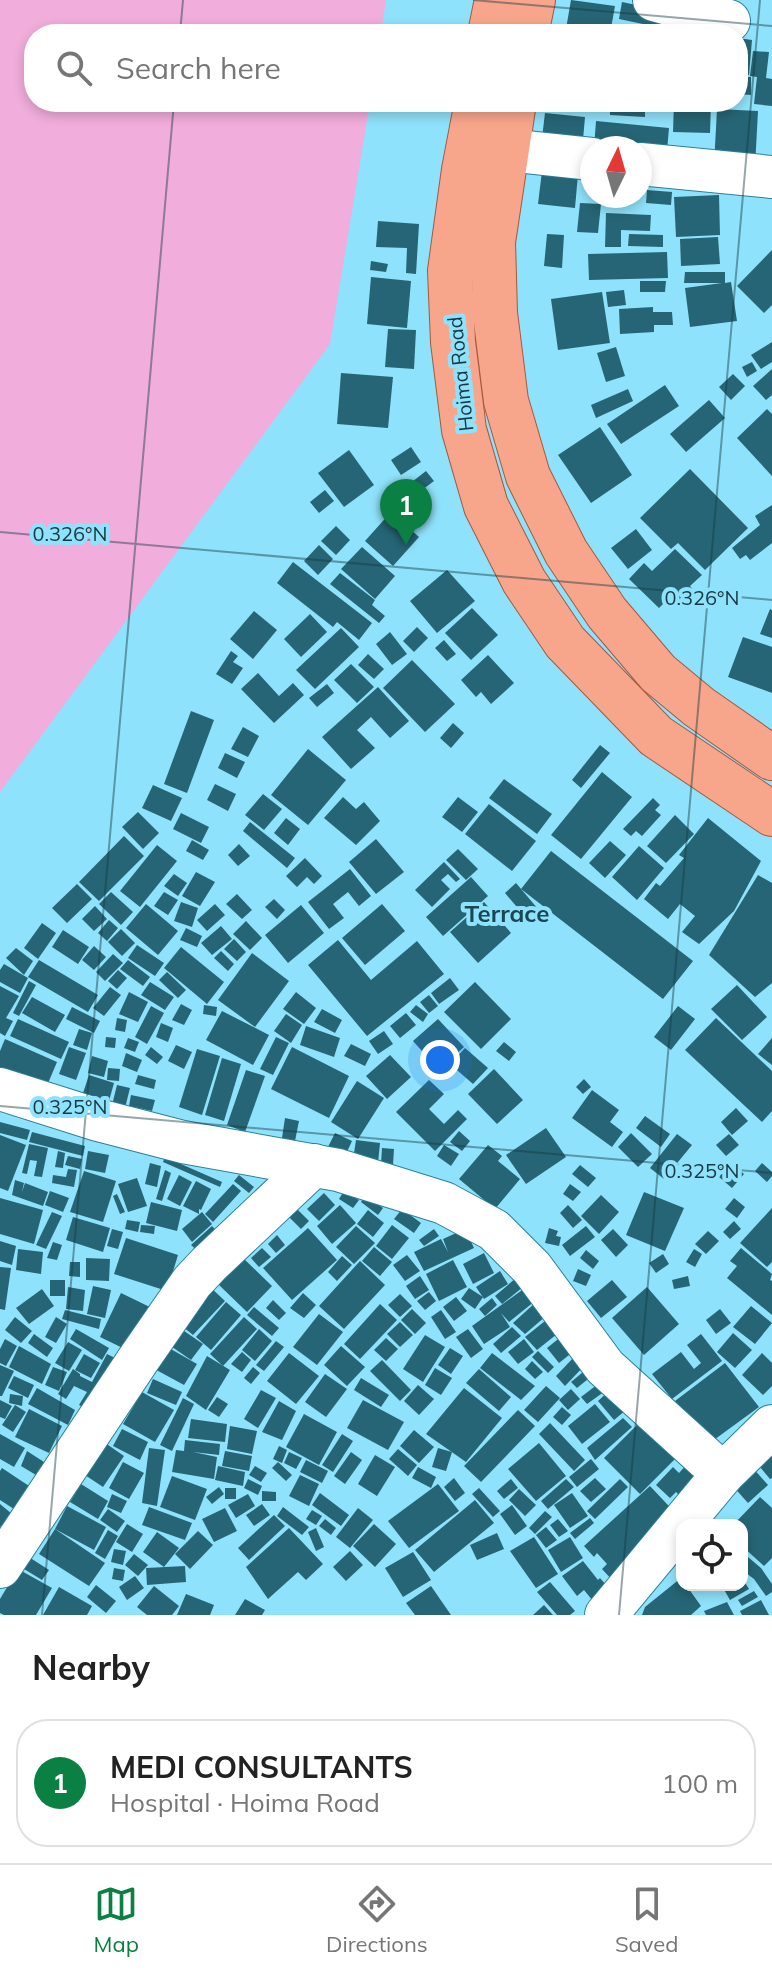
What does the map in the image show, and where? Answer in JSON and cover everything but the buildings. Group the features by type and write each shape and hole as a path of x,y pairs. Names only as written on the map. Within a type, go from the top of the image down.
{"main road":[{"path":"492,24 497,0"},
{"path":"528,24 533,0"},
{"name":"Hoima Road","path":"475,112 450,271 453,342 464,430 486,506 524,581 565,642 656,736 772,814"},
{"name":"Hoima Road","path":"512,112 493,242 495,313 506,401 528,476 566,552 607,613 658,673 699,707 772,758"}],"street":[{"path":"654,0 729,21"},
{"path":"506,150 580,158"},
{"path":"652,165 772,177"},
{"path":"0,1089 98,1120 183,1142 314,1165 386,1183 444,1203 494,1230 532,1268 605,1367 723,1474"},
{"path":"0,1567 192,1282 314,1165"},
{"path":"606,1615 723,1474 772,1426"}],"shaded area":[{"path":"0,0 386,0 382,24 24,24 24,112 368,112 330,344 0,792"}],"place":[{"name":"MEDI CONSULTANTS","path":"406,545"}],"district":[{"name":"Terrace","path":"507,913"}]}
